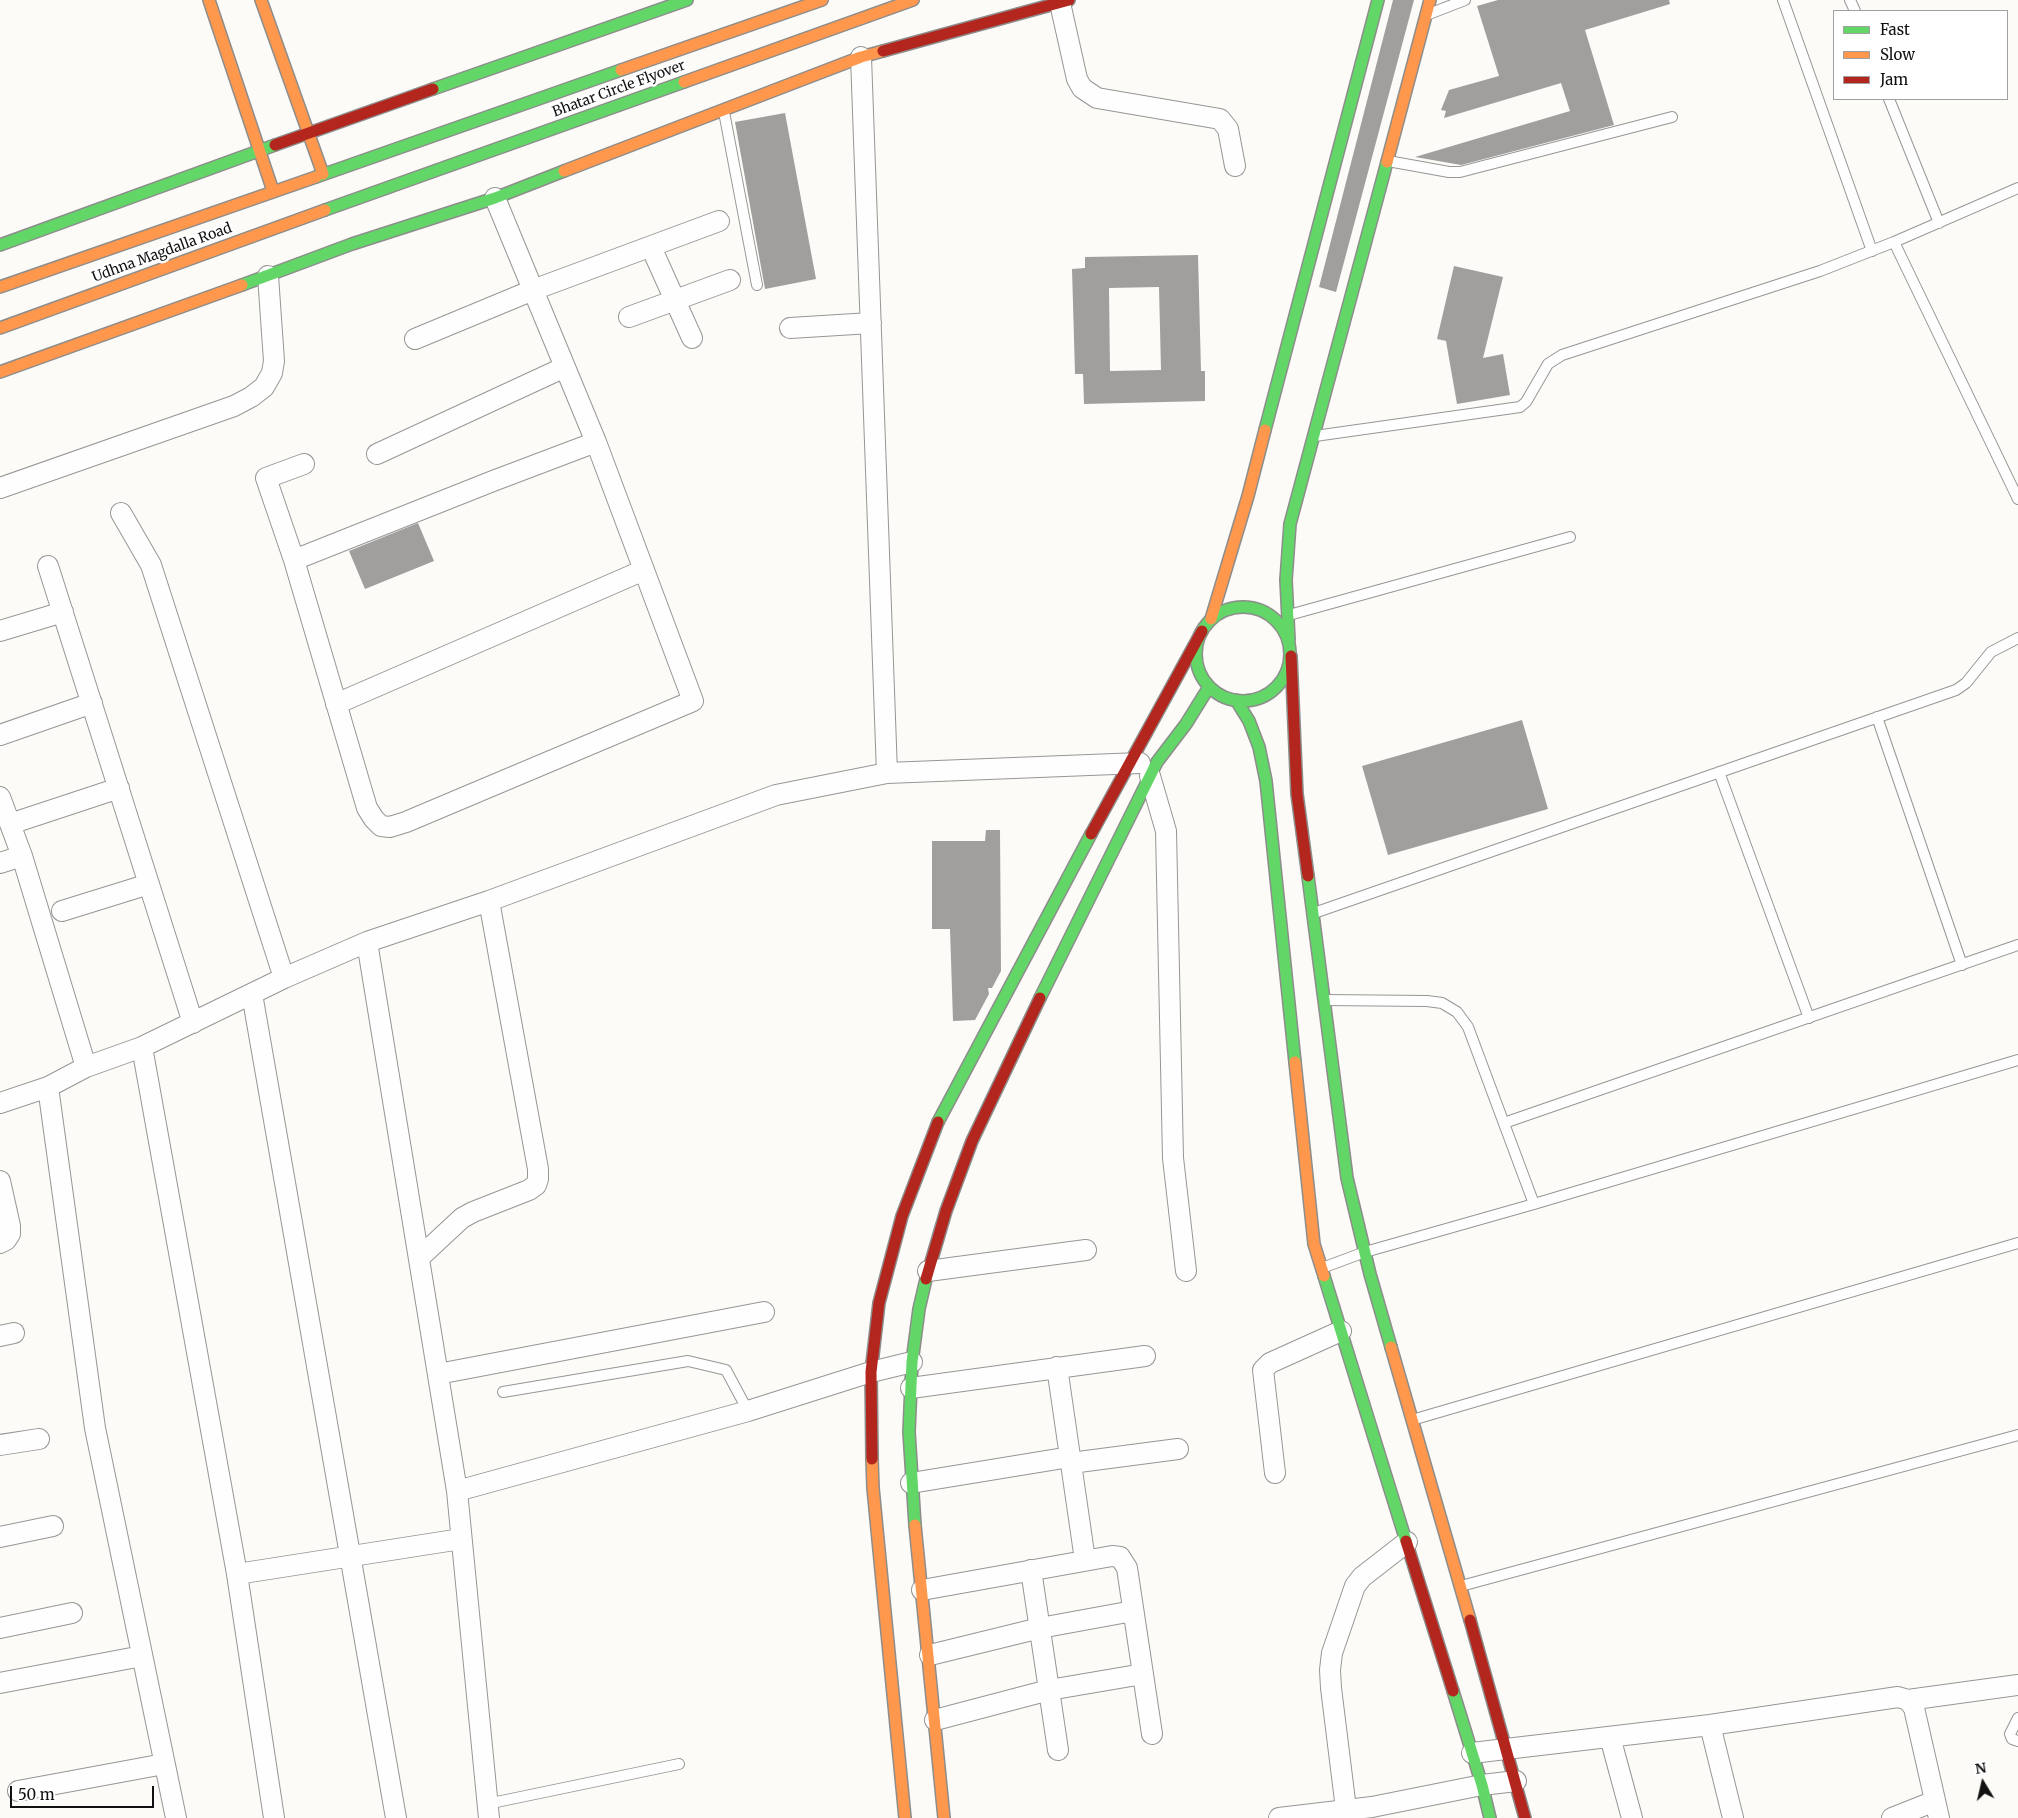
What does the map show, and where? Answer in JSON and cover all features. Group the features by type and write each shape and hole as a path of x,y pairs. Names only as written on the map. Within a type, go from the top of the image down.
{"main road":[{"path":"209,0 273,191"},
{"path":"261,0 323,174"},
{"path":"0,245 308,134 652,5 687,0"},
{"name":"Bhatar Circle Flyover","path":"323,174 822,0"},
{"name":"Bhatar Circle Flyover","path":"337,211 820,32 913,0"},
{"path":"904,1818 873,1488 871,1372 879,1303 886,1274 902,1216 935,1128 1129,763 1202,631 1211,619 1248,496 1378,0"},
{"path":"1430,0 1290,524 1286,580 1297,794 1347,1178 1365,1252 1525,1818"},
{"path":"0,372 268,276 302,259 350,241 495,198 861,57 1065,2"},
{"name":"Udhna Magdalla Road","path":"0,287 323,174"},
{"name":"Udhna Magdalla Road","path":"0,328 337,211"},
{"path":"1211,619 1224,611 1238,607 1254,608 1270,614 1281,625 1289,640"},
{"path":"1202,631 1197,645 1196,660 1200,674 1209,686 1221,696 1236,700 1251,700 1266,695 1279,685 1287,672 1291,656"},
{"path":"944,1818 930,1655 911,1483 910,1388 919,1309 946,1211 972,1141 1153,769 1186,724 1209,686"},
{"path":"1236,700 1249,721 1259,747 1266,780 1314,1244 1472,1753 1490,1818"}],"street":[{"path":"1065,2 1078,79 1082,88 1097,98 1220,119 1228,129 1235,166"},
{"path":"861,57 888,773"},
{"path":"304,464 266,478 294,560 367,808 381,826 390,827 406,822 693,701 596,442 495,198"},
{"path":"415,339 533,290 719,221"},
{"path":"651,247 692,338"},
{"path":"0,488 234,406 251,397 264,386 272,373 274,360 268,276"},
{"path":"629,318 675,299 730,280"},
{"path":"790,328 871,323"},
{"path":"377,454 565,367"},
{"path":"294,560 493,480 596,442"},
{"path":"122,513 152,565 284,978"},
{"path":"48,566 193,1023"},
{"path":"336,704 644,570"},
{"path":"0,631 63,612"},
{"path":"0,735 92,703"},
{"path":"2,1096 48,1087 86,1067 142,1047 284,978 367,942 489,901 776,795 888,773 1129,763 1153,769 1166,831 1173,1158 1186,1271"},
{"path":"10,824 119,788"},
{"path":"0,797 22,856 86,1067"},
{"path":"0,863 22,856"},
{"path":"62,910 149,884"},
{"path":"419,1258 462,1218 529,1190 536,1185 538,1178 489,901"},
{"path":"367,942 457,1491 488,1811"},
{"path":"252,994 396,1818"},
{"path":"142,1047 237,1574 274,1818"},
{"path":"48,1087 95,1428 176,1818"},
{"path":"0,1181 10,1234 6,1240 0,1243"},
{"path":"928,1271 1086,1250"},
{"path":"438,1374 764,1312"},
{"path":"1275,1473 1263,1370 1270,1363 1341,1331"},
{"path":"910,1388 1145,1356"},
{"path":"457,1491 748,1411 871,1372 912,1362"},
{"path":"1057,1367 1085,1560"},
{"path":"0,1445 39,1439"},
{"path":"911,1483 1070,1460 1178,1449"},
{"path":"0,1537 53,1526"},
{"path":"237,1574 461,1539"},
{"path":"1346,1809 1331,1688 1330,1670 1332,1653 1356,1586 1362,1577 1407,1542"},
{"path":"922,1590 1085,1560 1112,1556 1120,1557 1125,1562 1134,1611 1152,1734"},
{"path":"1031,1570 1058,1750"},
{"path":"930,1655 1040,1628 1134,1611"},
{"path":"0,1628 72,1612"},
{"path":"0,1683 142,1656"},
{"path":"935,1720 1049,1690 1143,1674"},
{"path":"1472,1753 1710,1725 1898,1697 1908,1700 2018,1685"},
{"path":"1892,1818 1937,1810 1914,1708 1908,1700"},
{"path":"1710,1725 1733,1818"},
{"path":"1610,1736 1632,1818"},
{"path":"18,1791 164,1764"},
{"path":"1279,1818 1346,1809 1373,1813 1482,1786 1516,1781"}],"lane":[{"path":"1426,15 1465,0"},
{"path":"1783,0 1872,251"},
{"path":"1889,100 1939,223"},
{"path":"724,110 757,285"},
{"path":"1387,161 1448,172 1460,172 1672,117"},
{"path":"1314,436 1520,407 1526,402 1548,364 1562,354 1820,271 1894,242 2018,188"},
{"path":"1894,242 2018,499"},
{"path":"1288,616 1570,537"},
{"path":"1313,914 1956,690 1966,683 1991,652 2018,638"},
{"path":"1877,717 1962,965"},
{"path":"1719,772 1809,1018"},
{"path":"1504,1123 2018,946"},
{"path":"1324,1000 1427,1001 1442,1003 1457,1012 1468,1027 1534,1204"},
{"path":"1322,1269 1365,1252 1534,1204 2018,1060"},
{"path":"1412,1420 2018,1243"},
{"path":"503,1392 688,1361 726,1370 748,1411"},
{"path":"1460,1586 2018,1435"},
{"path":"2018,1718 2010,1734 2012,1739 2018,1741"},
{"path":"488,1811 679,1764"}],"building":[{"path":"1393,0 1414,0 1336,292 1319,287"},
{"path":"1498,0 1669,0 1670,4 1585,30 1614,125 1461,165 1415,157 1570,111 1561,83 1444,118 1446,111 1441,110 1449,90 1499,76 1477,6"},
{"path":"785,113 816,279 765,289 735,122"},
{"path":"1198,255 1201,371 1205,371 1205,401 1084,404 1083,374 1075,374 1072,269 1085,268 1085,257","holes":["1159,287 1161,370 1110,371 1109,288"]},
{"path":"1454,266 1503,277 1483,358 1503,354 1510,395 1457,404 1446,341 1437,339"},
{"path":"418,523 434,561 365,589 349,551"},
{"path":"1522,720 1548,809 1388,855 1362,766"},
{"path":"986,830 1000,830 1001,971 992,988 988,988 989,994 975,1020 953,1021 950,929 932,929 932,841 985,841"}],"traffic: fast":[{"path":"433,89 687,0"},
{"path":"1265,430 1378,0"},
{"path":"316,177 621,70"},
{"path":"325,210 684,82"},
{"path":"0,245 275,145"},
{"path":"1289,640 1286,580 1290,524 1387,162"},
{"path":"242,285 352,244 495,198 564,171"},
{"path":"1243,607 1261,611 1276,621 1286,636 1290,654 1286,672 1276,687 1261,697 1243,701 1225,697 1210,687 1200,672 1196,654 1200,636 1210,621 1225,611 1243,607"},
{"path":"1040,998 1157,762 1186,724 1209,687"},
{"path":"1236,700 1249,721 1259,747 1266,781 1295,1062"},
{"path":"938,1122 1091,834"},
{"path":"1308,876 1347,1178 1370,1274 1391,1347"},
{"path":"1324,1276 1406,1541"},
{"path":"915,1525 909,1432 912,1362 919,1309 926,1279"},
{"path":"1453,1691 1482,1785 1490,1818"}],"traffic: slow":[{"path":"209,0 273,191"},
{"path":"261,0 323,174"},
{"path":"621,70 822,0"},
{"path":"684,82 913,0"},
{"path":"1387,162 1430,0"},
{"path":"564,171 861,57 883,51"},
{"path":"0,287 316,177"},
{"path":"0,328 325,210"},
{"path":"0,372 242,285"},
{"path":"1211,619 1248,496 1265,430"},
{"path":"1295,1062 1314,1244 1324,1276"},
{"path":"1391,1347 1470,1620"},
{"path":"872,1459 873,1488 905,1818"},
{"path":"915,1525 944,1818"}],"traffic: jam":[{"path":"883,51 1069,0"},
{"path":"275,145 433,89"},
{"path":"1091,834 1202,631"},
{"path":"1291,656 1297,794 1308,876"},
{"path":"926,1279 946,1211 972,1141 1040,998"},
{"path":"872,1459 871,1372 879,1303 902,1216 938,1122"},
{"path":"1406,1541 1453,1691"},
{"path":"1470,1620 1525,1818"}]}
